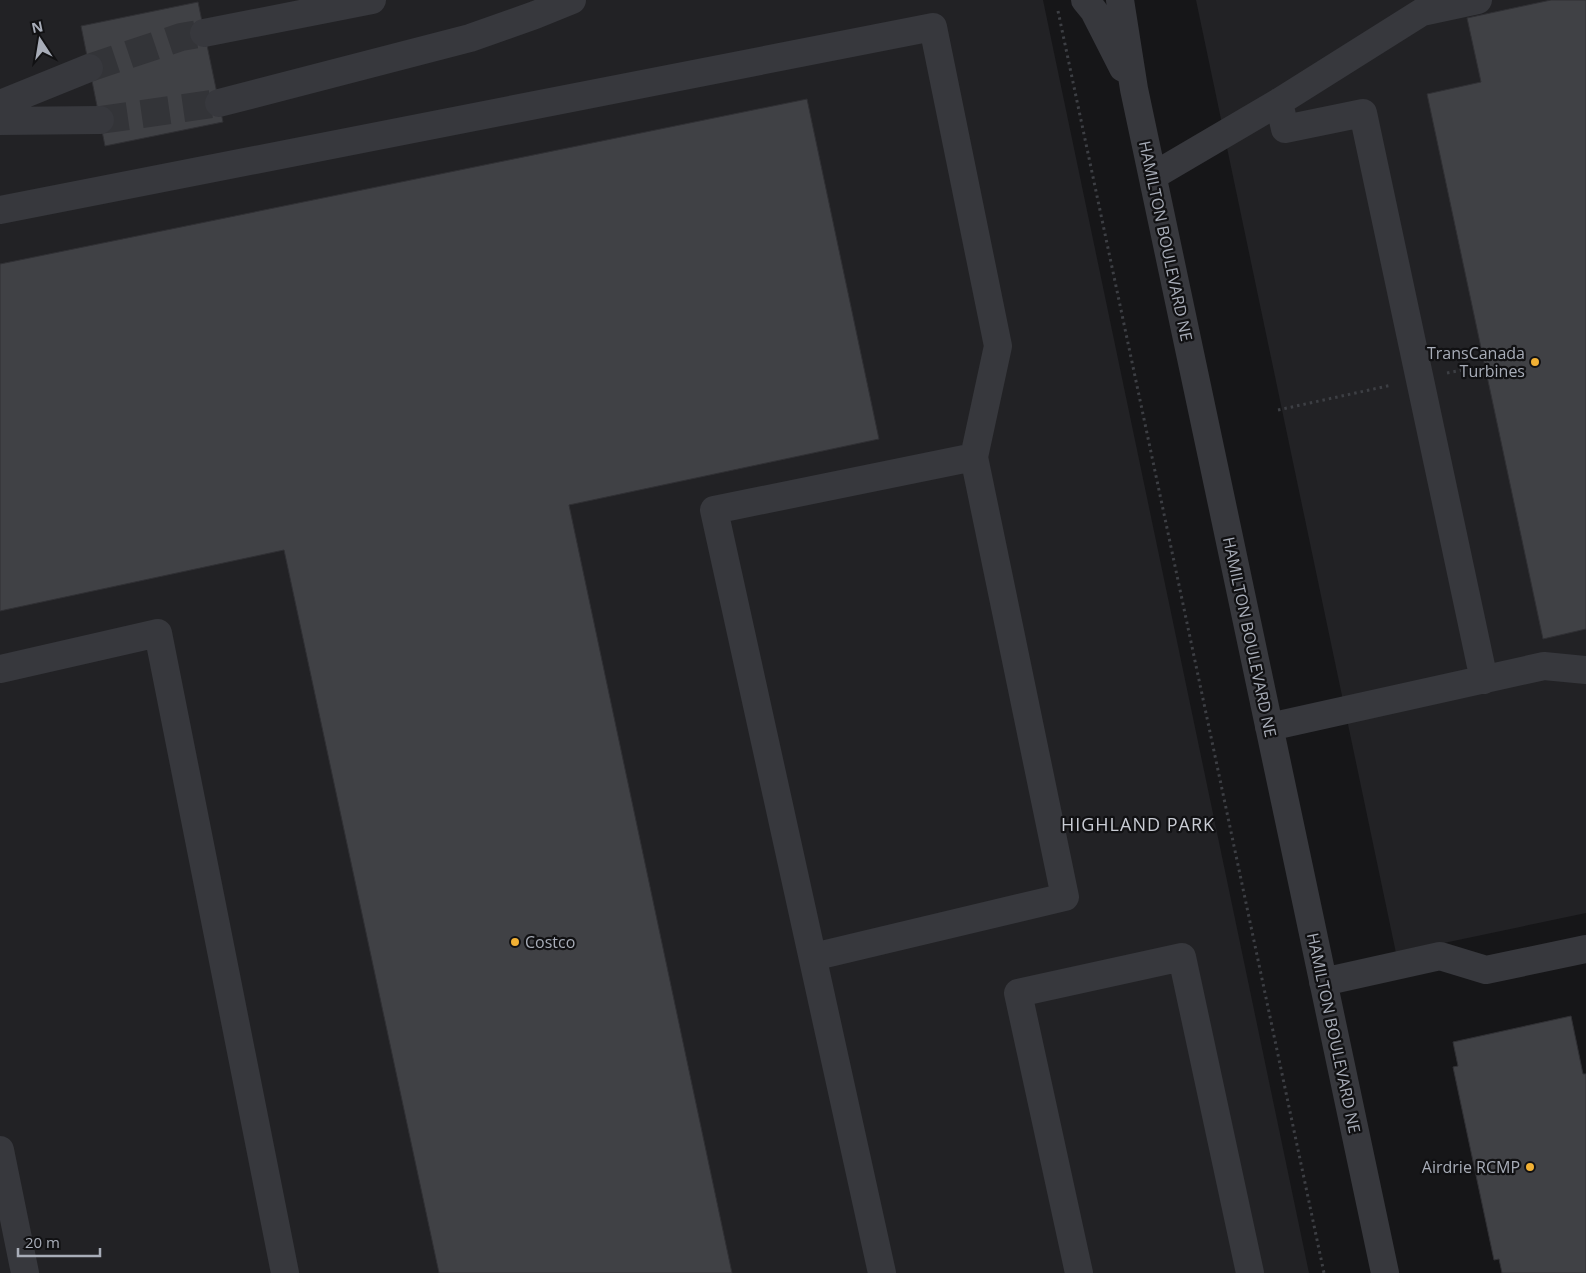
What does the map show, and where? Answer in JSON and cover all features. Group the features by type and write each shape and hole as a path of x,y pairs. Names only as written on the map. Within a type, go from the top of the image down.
{"street":[{"path":"204,33 372,0"},
{"path":"219,103 470,38 572,0"},
{"path":"1085,0 1094,11 1134,89"},
{"name":"HAMILTON BOULEVARD NE","path":"1120,0 1134,89 1385,1273"},
{"path":"1153,176 1279,102 1422,12 1478,0"},
{"path":"0,210 933,27 998,346 974,457 1065,897 813,956"},
{"path":"0,104 90,68"},
{"path":"1279,102 1285,129 1363,113 1484,680"},
{"path":"0,121 100,120"},
{"path":"882,1273 714,510 974,457"},
{"path":"0,668 158,633 286,1273"},
{"path":"1269,727 1544,666 1586,670"},
{"path":"1324,982 1440,956 1486,970 1586,949"},
{"path":"1079,1273 1018,993 1182,957 1243,1271"},
{"path":"0,1150 26,1273"}],"path":[{"path":"1058,10 1324,1273"},
{"path":"1278,410 1467,369"}],"shaded area":[{"path":"0,0 1043,0 1309,1273 0,1273"},
{"path":"1196,0 1586,0 1586,913 1396,953"}],"building":[{"name":"TransCanada Turbines","path":"1551,0 1586,0 1586,629 1543,639 1427,94 1481,82 1467,18"},
{"path":"198,2 223,122 105,146 81,26"},
{"name":"Costco","path":"807,99 879,439 569,505 732,1273 439,1273 284,550 0,611 0,264"},
{"name":"Airdrie RCMP","path":"1571,1016 1583,1074 1586,1074 1586,1273 1502,1273 1499,1259 1494,1260 1453,1067 1458,1066 1453,1042"}],"tunnel":[{"path":"89,68 181,37 204,33"},
{"path":"100,120 219,103"}],"place":[{"name":"TransCanada Turbines","path":"1535,362"},
{"name":"Costco","path":"515,942"},
{"name":"Airdrie RCMP","path":"1530,1167"}],"district":[{"name":"HIGHLAND PARK","path":"1138,824"}]}
